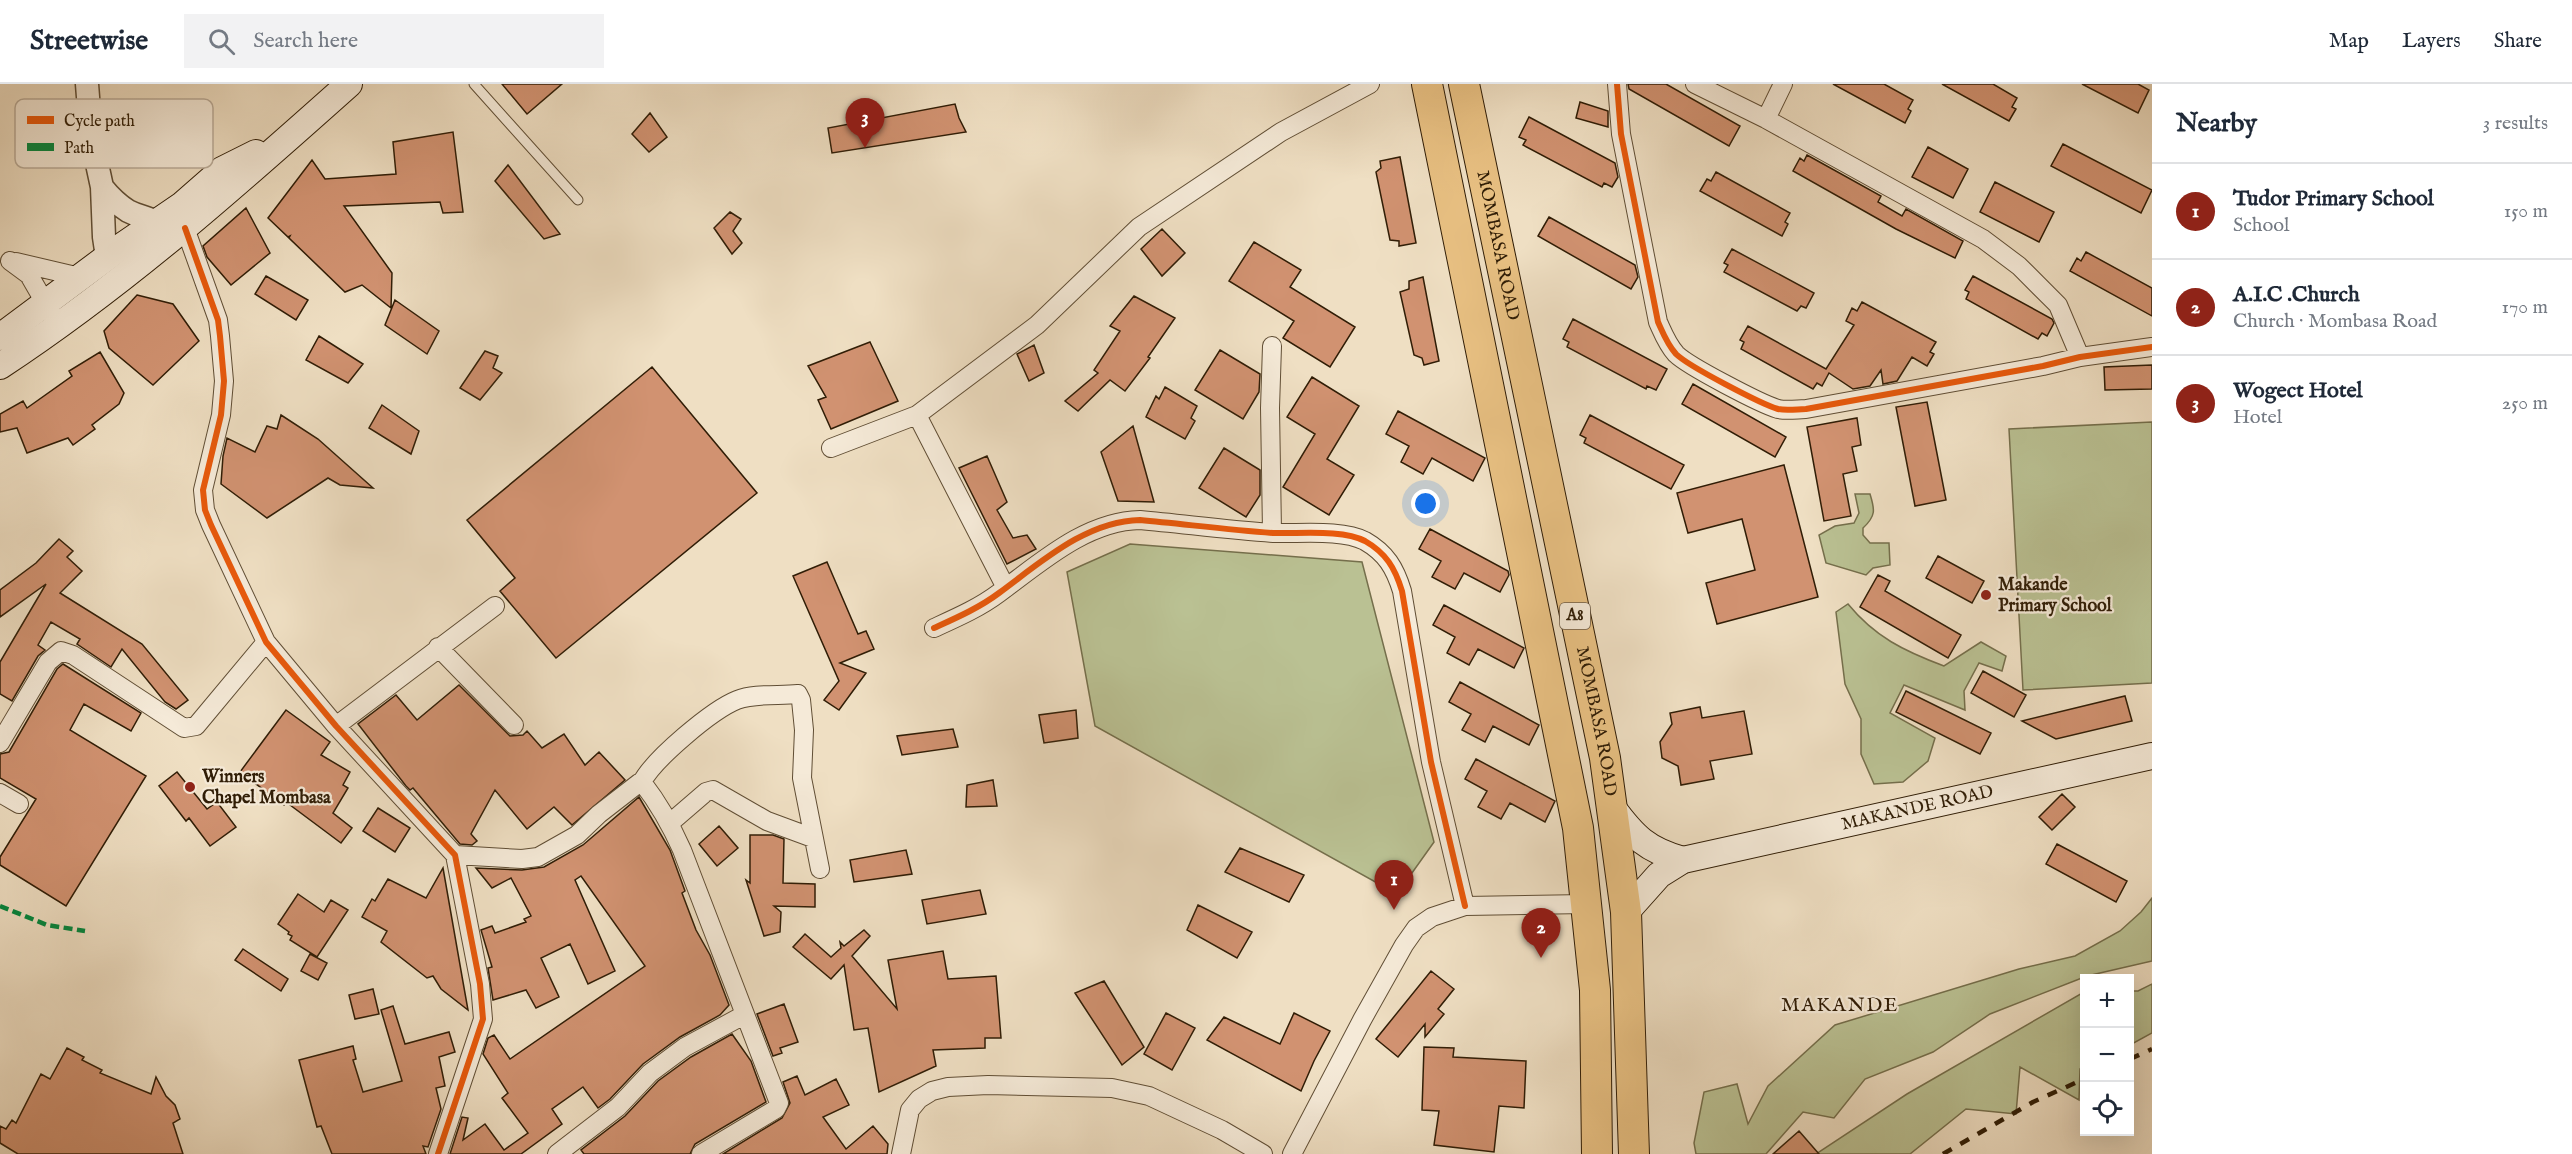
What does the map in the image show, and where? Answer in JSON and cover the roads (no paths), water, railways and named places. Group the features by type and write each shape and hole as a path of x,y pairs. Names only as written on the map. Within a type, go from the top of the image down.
{"highway":[{"name":"MOMBASA ROAD","path":"1427,84 1578,828 1597,1033 1598,1154"},
{"name":"MOMBASA ROAD","path":"1464,84 1602,747 1612,807 1626,912 1634,1154"}],"main road":[{"path":"0,366 59,327 171,230 294,134 349,84"},
{"path":"0,337 107,257 171,230"},
{"name":"MAKANDE ROAD","path":"1626,912 1659,875 1683,860 2152,756"},
{"path":"1612,807 1631,833 1643,843 1659,853 1683,860"}],"street":[{"path":"87,84 88,99"},
{"path":"831,448 916,415 1038,326 1139,227 1281,132 1370,84"},
{"path":"1617,84 1621,134 1658,321 1666,342 1685,362 1779,409 1797,409 2043,366 2080,357 2152,348"},
{"path":"1695,84 1766,120 1983,239 2019,266 2058,305 2080,357"},
{"path":"1766,120 1783,84"},
{"path":"98,168 102,187 107,257"},
{"path":"102,187 111,199 130,212 171,230 218,320 224,381 220,415 204,482 203,501 215,533 266,642 336,726 455,855 480,984 483,1019 438,1154"},
{"path":"5,260 30,275 59,327"},
{"path":"5,260 80,277"},
{"path":"1272,345 1270,408 1272,532"},
{"path":"916,415 1006,588"},
{"path":"934,628 974,609 1048,556 1112,523 1140,520 1272,532 1339,535 1362,540 1383,554 1395,569 1402,591 1431,762 1465,906"},
{"path":"336,726 495,606"},
{"path":"0,743 48,662 61,651 73,655 184,728 192,728 266,642"},
{"path":"438,647 514,725"},
{"path":"455,855 522,859 538,857 577,835 599,814 642,782 646,774 675,743 737,700 798,694 801,700 804,730 802,778 820,869"},
{"path":"642,782 670,823 744,1015 778,1096 779,1107 701,1154"},
{"path":"670,823 706,792 713,790 767,820 813,838"},
{"path":"0,793 19,804"},
{"path":"1292,1154 1404,945 1416,928 1432,917 1465,906 1586,903"},
{"path":"557,1154 618,1107 650,1073 685,1047 744,1015"},
{"path":"901,1154 910,1110 919,1099 932,1091 948,1087 988,1085 1112,1088 1149,1095 1222,1130 1263,1154"}],"lane":[{"path":"474,84 578,200"}],"railway":[{"path":"2134,1057 2152,1049"},
{"path":"1943,1154 2033,1102 2080,1081"}],"place":[{"name":"Wogect Hotel","path":"865,148"},
{"name":"Makande Primary School","path":"1986,595"},
{"name":"Winners Chapel Mombasa","path":"190,787"},
{"name":"Tudor Primary School","path":"1394,910"},
{"name":"A.I.C .Church","path":"1541,958"}],"district":[{"name":"MAKANDE","path":"1840,1005"}]}
